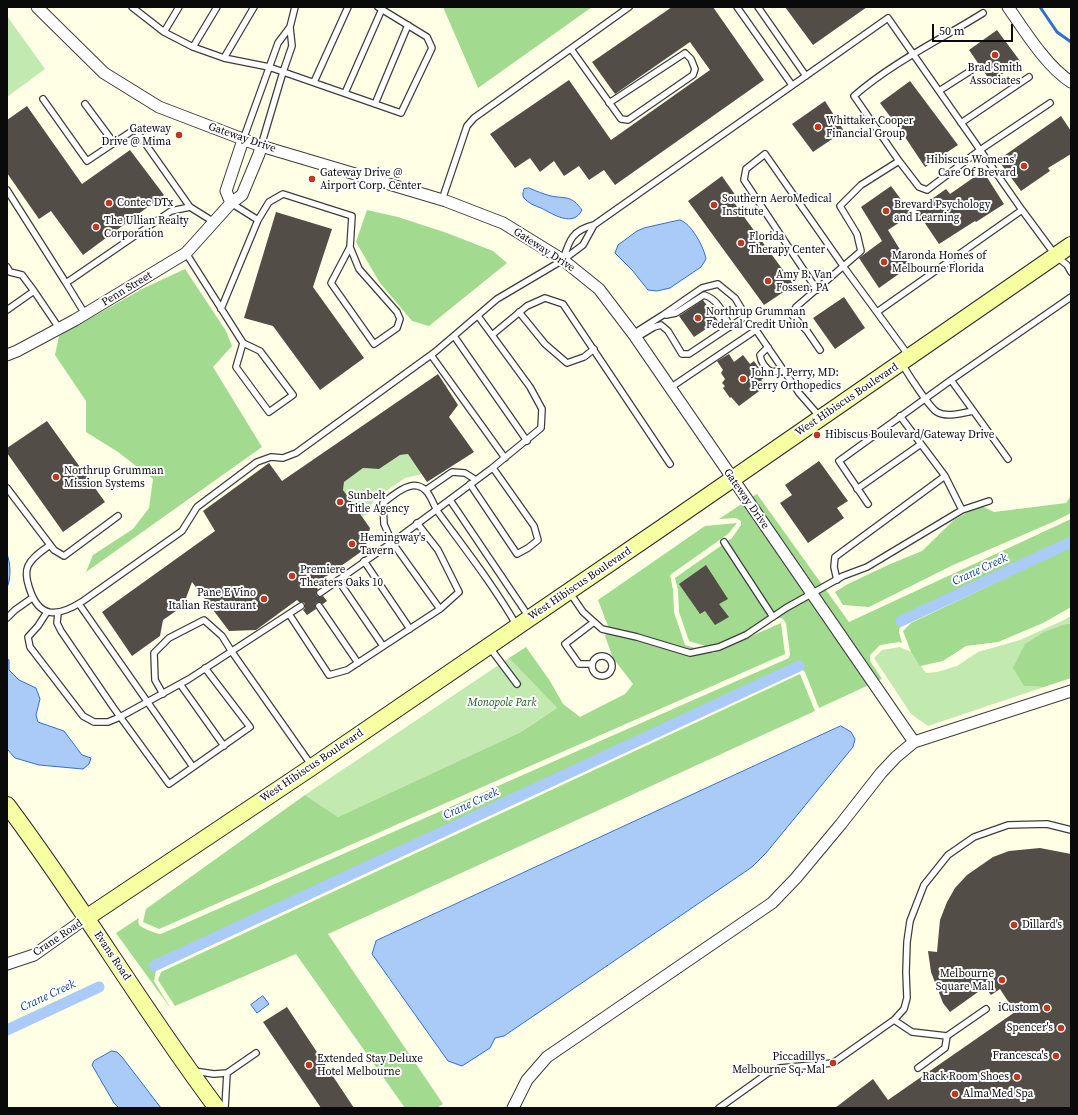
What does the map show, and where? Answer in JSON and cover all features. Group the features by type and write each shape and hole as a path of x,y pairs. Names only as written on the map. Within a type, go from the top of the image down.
{"street":[{"name":"Gateway Drive","path":"37,7 104,73 159,107 243,140 442,200 503,224 563,260 599,289 635,336 914,742"},
{"path":"1008,7 1033,43 1062,76 1071,82"},
{"path":"231,203 226,191 243,140"},
{"name":"Penn Street","path":"7,355 17,352 85,314 186,253 231,203 242,195 261,146"},
{"name":"West Hibiscus Boulevard","path":"86,918 312,767 1071,245"},
{"path":"513,1108 528,1080 548,1057 772,903 796,878 881,773 896,757 914,742 1071,691"},
{"name":"Evans Road","path":"7,805 189,1070 217,1108"},
{"name":"Crane Road","path":"7,964 34,955 86,918"}],"lane":[{"path":"164,32 179,7"},
{"path":"193,47 217,7"},
{"path":"224,58 254,7"},
{"path":"261,146 292,46 290,27 295,7"},
{"path":"314,82 348,7"},
{"path":"442,200 467,126 474,118 629,7"},
{"path":"737,7 792,85"},
{"path":"758,7 806,76"},
{"path":"136,8 164,32 193,47 224,58 269,67 400,113 432,48 427,37 380,8 345,93"},
{"path":"983,13 913,53 869,82 854,96 898,161 919,187 927,190 980,150 1050,103"},
{"path":"563,260 570,238 584,227 594,225 888,18 1022,210 1056,256 1067,265 1071,272"},
{"path":"375,104 408,25"},
{"path":"243,140 278,43 290,27"},
{"path":"571,49 609,103 621,119 628,120 693,75 695,69 691,59 685,53 609,103"},
{"path":"939,91 975,68"},
{"path":"961,122 1030,77"},
{"path":"43,99 87,161 135,129 190,207 214,222"},
{"path":"85,104 114,143"},
{"path":"817,290 744,180 746,169 765,154 877,312 905,359 925,399 936,412 951,415 973,411"},
{"path":"820,350 807,331 792,315 796,307 861,251 857,234 840,206 861,185 898,161"},
{"path":"7,190 85,314"},
{"path":"221,309 258,220 269,202 283,194 352,216 350,247 331,283 374,344 397,328 400,319 397,312 359,269 350,247"},
{"path":"231,203 258,220"},
{"path":"66,283 171,211 190,207"},
{"path":"877,312 1022,210"},
{"path":"50,544 35,556 28,566 26,574 32,598 40,609 47,612 58,613 79,604 182,531 197,507 257,462 271,458 283,458 296,453 432,355 497,299 563,260 583,245 594,225"},
{"path":"186,253 243,343 260,351 293,396 269,412 236,367 243,343"},
{"path":"7,267 10,272 22,275 60,328"},
{"path":"718,284 735,298 746,316 689,354 682,354 668,331 661,325 635,336 702,288 718,284"},
{"path":"7,310 34,291"},
{"path":"663,315 676,313 704,295 712,298 724,314 730,327"},
{"path":"492,334 527,306 545,298 563,304 670,464"},
{"path":"868,504 838,461 951,380 1071,298"},
{"path":"519,312 545,344 567,363 584,357 594,349"},
{"path":"320,593 493,468 541,428 542,409 530,387 478,316"},
{"path":"670,388 756,330 799,393 820,418"},
{"path":"454,336 527,440"},
{"path":"768,347 760,354 761,361 766,369 772,372 783,370"},
{"path":"432,355 505,458"},
{"path":"951,380 1008,459"},
{"path":"900,416 944,476 962,510"},
{"path":"857,489 921,444"},
{"path":"470,484 517,554 528,548 538,540 534,526 493,468"},
{"path":"426,490 452,472 465,474 476,480"},
{"path":"837,580 834,567 835,557 845,548 944,476"},
{"path":"440,609 392,542 384,524 383,503 401,489 417,486 426,490 437,509 505,606 523,622"},
{"path":"7,488 54,550 64,556 118,516"},
{"path":"450,500 523,622"},
{"path":"569,591 583,612 602,629 637,637 690,653 719,647 739,638 786,608 837,580 867,567 962,510 989,501"},
{"path":"290,614 329,675 347,670 440,609 459,592 438,550 418,523"},
{"path":"724,542 773,617"},
{"path":"364,561 410,629"},
{"path":"338,580 383,646"},
{"path":"7,618 15,610 32,598"},
{"path":"79,604 193,767"},
{"path":"47,612 38,626 28,637 30,647 83,716 94,722 108,722 180,684 232,652 301,606"},
{"path":"319,606 358,662"},
{"path":"58,613 57,622 61,631 120,717 169,784 250,727 205,668"},
{"path":"163,694 155,680 154,653 169,638 204,620 222,636 312,767"},
{"path":"592,664 579,664 565,644 594,622"},
{"path":"489,646 517,684"},
{"path":"180,684 224,746"},
{"path":"719,1108 768,1073 780,1068 833,1064 894,1020 904,1009 907,998 907,942 910,921 924,885 948,855 974,837 1008,825 1047,824 1071,830"},
{"path":"894,1020 912,1032 947,1036 986,1008"},
{"path":"918,1068 945,1048 947,1036"},
{"path":"189,1070 208,1073 227,1073 256,1053"},
{"path":"224,1108 227,1073"}],"green space":[{"path":"443,7 592,7 478,88"},
{"path":"7,16 45,69 7,97"},
{"path":"367,210 398,217 447,233 493,251 507,263 429,326 412,321 380,283 356,242"},
{"path":"185,269 226,331 232,346 213,367 262,447 86,572 93,555 133,529 149,508 153,479 118,452 86,432 86,401 55,355 59,336 144,288"},
{"path":"408,454 422,474 405,478 374,499 369,513 362,517 343,490 344,482 363,468 379,469 400,455"},
{"path":"757,494 849,622 1071,519 1071,541 909,618 899,629 902,643 899,642 880,645 870,655 870,661 882,679 879,680 752,497"},
{"path":"1071,496 1071,513 951,566 869,607 843,605 835,592 848,584 888,565 922,551 954,520 980,505 994,512 1066,503"},
{"path":"743,503 869,685 819,708 805,672 802,669 797,669 158,967 154,981 171,1009 116,933 139,918 139,925 161,934 789,658 790,654 786,623 782,618 712,648 689,641 679,612 678,590 675,578 732,538 741,525 741,521 736,518 719,519"},
{"path":"737,523 728,534 670,575 673,590 674,612 685,645 713,653 781,623 785,654 159,929 143,922 146,909 305,795 338,817 521,732 557,708 509,658 526,647 550,681 563,704 580,717 625,694 633,684 613,658 605,636 608,626 598,600 705,526"},
{"path":"1071,547 1071,607 1043,623 998,642 966,646 943,661 920,666 911,652 903,631 911,623"},
{"path":"1071,616 1071,624 1066,624 1024,686 1044,687 928,726 911,714 874,658 882,650 900,647 911,652 926,673 937,672 957,666 978,652 1020,640"},
{"path":"1066,624 1071,624 1071,678 1044,687 1024,686 1013,668 1025,644 1044,632"},
{"name":"Monopole Park","path":"509,658 557,708 521,732 338,817 305,795"},
{"path":"800,674 815,711 328,934 443,1104 437,1108 405,1108 296,954 175,1006 158,980 161,972"}],"water":[{"path":"529,188 548,195 568,198 575,202 582,210 573,218 568,219 557,216 532,204 523,197 524,189"},
{"path":"680,220 693,230 703,248 706,259 701,267 670,288 657,291 648,290 632,270 615,253 618,245 637,231 644,228"},
{"path":"7,554 10,571 7,588"},
{"path":"7,659 9,660 9,670 19,680 36,688 40,699 36,715 38,722 64,731 82,755 91,758 89,764 83,769 39,765 15,758 7,749"},
{"path":"841,726 851,732 855,739 853,747 766,853 752,867 504,1036 495,1038 490,1048 462,1066 448,1061 372,954 376,941"},
{"path":"263,996 269,1004 257,1013 251,1005"},
{"path":"112,1051 117,1052 122,1057 161,1108 119,1108 114,1103 92,1065 94,1061"}],"building":[{"path":"672,7 713,7 764,80 615,185 604,170 589,180 579,166 564,176 554,161 540,172 530,158 515,168 490,134 569,80 611,140 710,70 690,42 615,94 592,62"},
{"path":"785,7 867,7 813,45"},
{"name":"Brad Smith Associates","path":"997,30 1020,61 991,82 969,50"},
{"path":"910,81 958,145 925,167 880,103"},
{"name":"Whittaker Cooper Financial Group","path":"825,101 844,131 813,152 792,124"},
{"path":"27,106 82,184 130,150 164,195 83,255 51,211 39,219 7,173 7,120"},
{"path":"1061,116 1071,131 1071,154 1048,168 1050,171 1021,191 998,160"},
{"path":"983,171 1004,204 939,244 916,210 946,189 950,194"},
{"path":"722,176 736,196 732,199 739,210 794,285 764,305 688,201"},
{"path":"891,186 912,214 888,230 910,266 879,288 859,258 882,241 861,207"},
{"path":"276,212 332,229 313,287 364,358 320,390 273,326 244,318"},
{"path":"844,297 865,328 835,349 813,318"},
{"name":"Northrup Grumman Federal Credit Union","path":"703,300 718,321 694,337 679,316"},
{"name":"John J. Perry, MD: Perry Orthopedics","path":"729,354 734,362 743,355 750,364 754,361 765,377 761,380 766,386 739,406 731,397 730,398 723,388 725,386 722,383 725,379 721,373 723,370 717,361"},
{"path":"438,374 458,405 449,417 474,452 427,482 408,454 400,455 379,469 363,468 344,482 343,490 370,528 365,549 314,585 318,589 316,593 317,596 323,596 327,601 323,604 319,602 316,603 316,609 307,615 303,610 305,608 305,604 297,600 256,630 229,631 192,582 183,606 163,620 160,636 132,656 102,612 215,531 203,511 269,463 282,481"},
{"name":"Northrup Grumman Mission Systems","path":"47,421 105,502 63,532 7,453 7,448"},
{"path":"819,461 848,501 837,508 844,518 808,543 780,503 792,495 785,485"},
{"path":"706,565 728,599 719,604 729,617 715,625 705,611 700,614 679,584"},
{"name":"Melbourne Square Mall","path":"1040,848 1071,854 1071,1108 835,1108 873,1079 888,1100 1015,1012 1000,989 991,995 985,987 950,1012 943,1003 931,972 928,951 937,952 940,920 947,902 955,888 967,875 993,857 1009,851"},
{"name":"Extended Stay Deluxe Hotel Melbourne","path":"287,1007 354,1108 321,1108 263,1022"}],"waterway":[{"path":"1040,7 1057,32 1071,42"},
{"name":"Crane Creek","path":"901,621 1071,542"},
{"name":"Crane Creek","path":"154,966 799,666"},
{"name":"Crane Creek","path":"7,1030 99,987"}],"place":[{"name":"Brad Smith Associates","path":"995,55"},
{"name":"Whittaker Cooper Financial Group","path":"818,127"},
{"name":"Gateway Drive @ Mima","path":"179,135"},
{"name":"Hibiscus Womens' Care Of Brevard","path":"1024,166"},
{"name":"Gateway Drive @ Airport Corp. Center","path":"312,179"},
{"name":"Contec DTx","path":"109,203"},
{"name":"Southern AeroMedical Institute","path":"714,205"},
{"name":"Brevard Psychology and Learning","path":"886,211"},
{"name":"The Ullian Realty Corporation","path":"96,227"},
{"name":"Florida Therapy Center","path":"741,243"},
{"name":"Maronda Homes of Melbourne Florida","path":"884,262"},
{"name":"Amy B. Van Fossen, PA","path":"768,281"},
{"name":"Northrup Grumman Federal Credit Union","path":"698,318"},
{"name":"John J. Perry, MD: Perry Orthopedics","path":"743,379"},
{"name":"Hibiscus Boulevard/Gateway Drive","path":"817,435"},
{"name":"Northrup Grumman Mission Systems","path":"56,477"},
{"name":"Sunbelt Title Agency","path":"340,502"},
{"name":"Hemingway's Tavern","path":"352,544"},
{"name":"Premiere Theaters Oaks 10","path":"292,576"},
{"name":"Pane E Vino Italian Restaurant","path":"264,599"},
{"name":"Dillard's","path":"1014,925"},
{"name":"Melbourne Square Mall","path":"1002,980"},
{"name":"iCustom","path":"1047,1008"},
{"name":"Spencer's","path":"1061,1028"},
{"name":"Francesca's","path":"1056,1056"},
{"name":"Piccadillys Melbourne Sq. Mal","path":"833,1063"},
{"name":"Extended Stay Deluxe Hotel Melbourne","path":"309,1065"},
{"name":"Rack Room Shoes","path":"1017,1077"},
{"name":"Alma Med Spa","path":"955,1094"}]}
